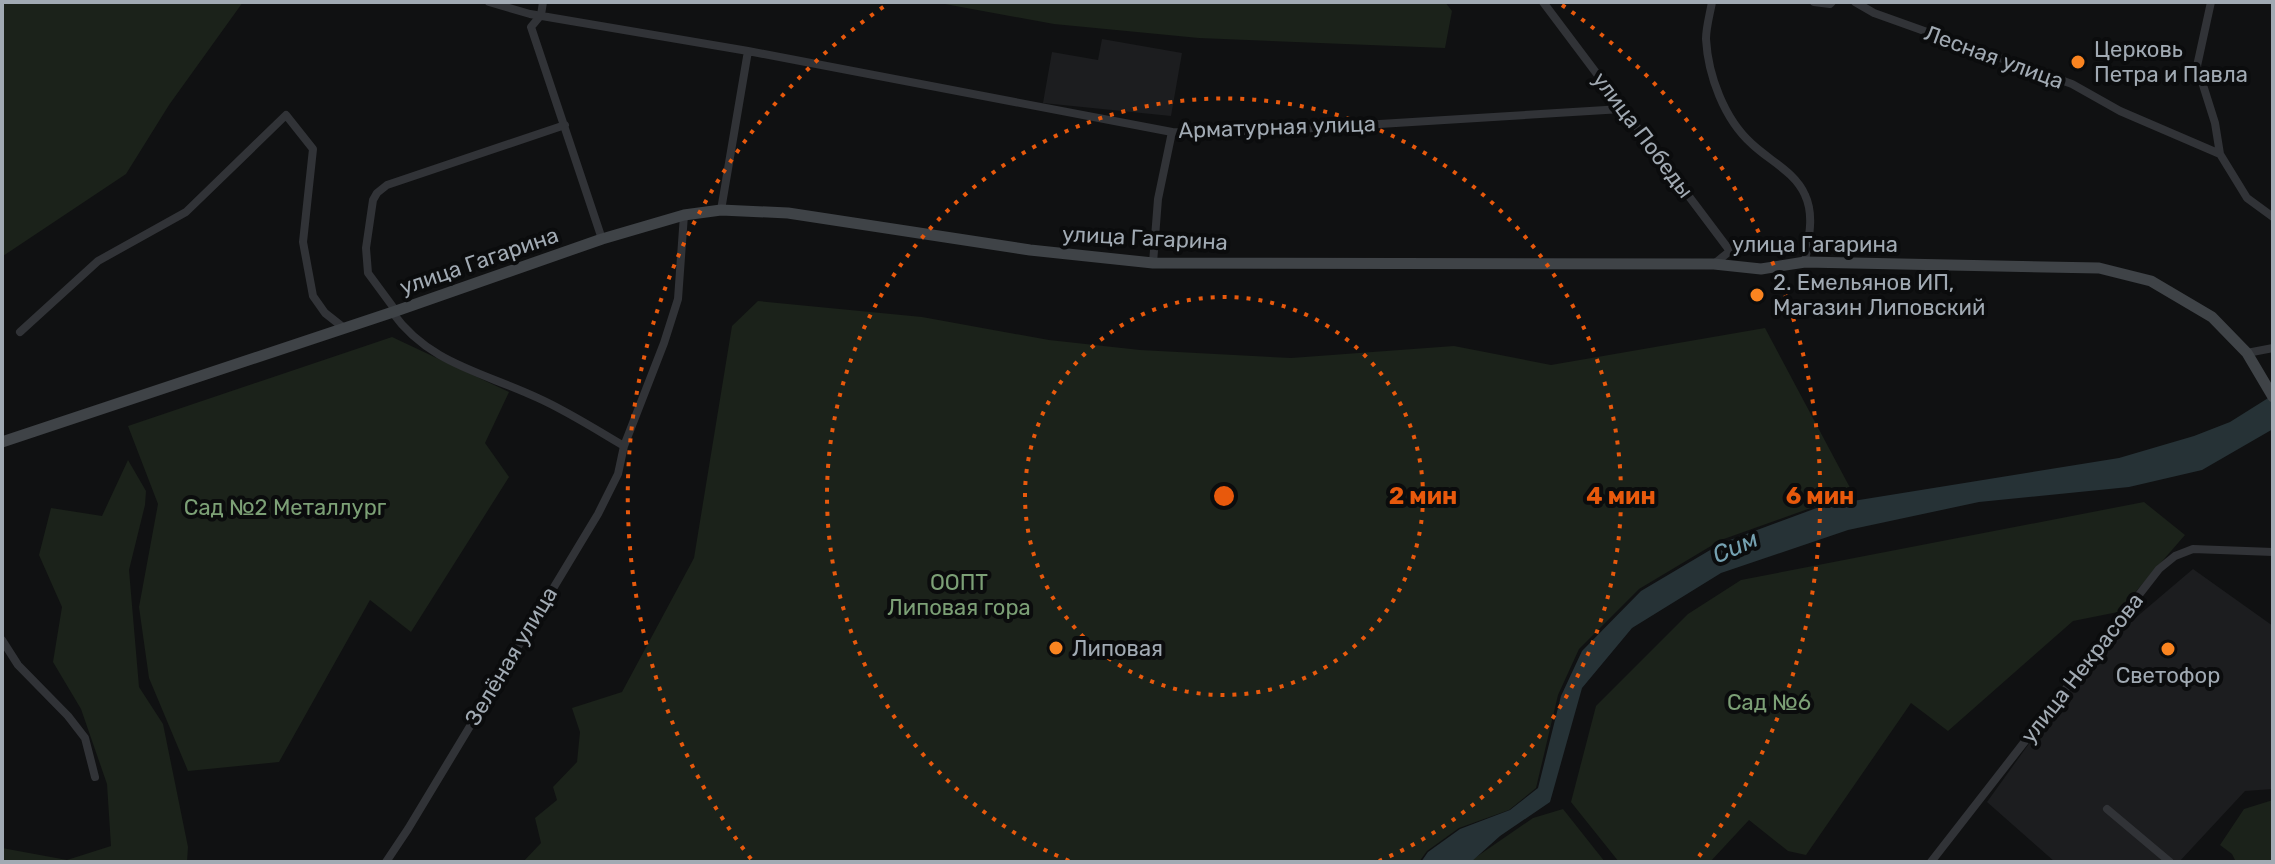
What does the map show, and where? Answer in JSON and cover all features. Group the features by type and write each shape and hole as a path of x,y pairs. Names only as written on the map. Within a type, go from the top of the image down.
{"street":[{"name":"Арматурная улица","path":"489,2 541,15 1172,132 1253,131 1622,109"},
{"path":"543,2 541,15 531,27 602,239"},
{"name":"улица Победы","path":"1543,2 1730,251 1714,264"},
{"path":"1712,2 1706,37 1713,78 1726,110 1750,143 1789,174 1806,195 1810,228 1805,262"},
{"path":"1814,2 1832,2"},
{"name":"Лесная улица","path":"1855,2 1874,13 2072,84 2120,111 2220,154"},
{"path":"2211,2 2197,66 2215,123 2220,154 2247,198 2273,217"},
{"path":"721,210 748,51"},
{"path":"20,332 98,261 186,212 286,115 313,149 303,242 313,296 325,313 344,328"},
{"path":"565,125 387,185 373,200 366,248 368,273 404,329 434,354 461,369 497,379 546,402 624,446"},
{"path":"1153,263 1158,199 1172,132"},
{"name":"улица Гагарина","path":"2,442 394,312 602,239 684,215 721,210 788,213 1030,250 1153,263 1714,264 1761,269 1805,262 2099,268 2151,281 2212,317 2247,353 2273,397"},
{"name":"Зелёная улица","path":"386,862 598,514 618,474 624,446 678,299 684,215"},
{"path":"2247,353 2273,348"},
{"name":"улица Некрасова","path":"1931,862 2159,569 2175,556 2193,549 2273,552"},
{"path":"2,640 18,665 85,738 95,777"},
{"path":"2107,809 2170,862"}],"shaded area":[{"path":"1102,39 1182,53 1171,116 1043,103 1052,52 1098,60"},
{"path":"2193,569 2273,626 2273,789 2245,791 2179,862 2055,862 1987,802 2046,720 2120,631"}],"green space":[{"path":"2,2 243,2 169,105 126,174 3,256"},
{"path":"934,2 1445,2 1452,11 1445,48 1199,38 1054,24"},
{"name":"ООПТ Липовая гора","path":"758,301 922,317 1049,340 1140,350 1291,358 1454,346 1551,365 1765,328 1856,499 1822,504 1721,540 1639,589 1579,649 1558,695 1536,788 1509,810 1459,828 1427,851 1419,862 523,862 541,843 535,818 557,800 553,787 577,762 580,732 572,708 622,692 694,558 732,326"},
{"name":"Сад №2 Металлург","path":"392,337 509,392 485,443 509,477 411,632 370,600 279,762 188,771 149,678 139,607 158,504 128,426"},
{"path":"128,460 146,491 129,570 139,687 163,724 188,847 187,862 2,862 2,848 67,860 111,846 107,784 81,709 53,662 62,607 39,555 51,508 102,516"},
{"name":"Сад №6","path":"2144,502 2185,535 2118,612 2073,621 1948,731 1911,703 1806,855 1788,851 1749,820 1710,862 1619,862 1571,802 1596,706 1688,614 1741,580"},
{"path":"2273,800 2273,862 2236,862 2232,854 2220,845 2244,809"},
{"path":"1563,809 1605,862 1469,862 1533,818"}],"water":[{"name":"Сим","path":"2273,395 2273,429 2202,470 2129,487 1979,502 1848,530 1721,573 1632,628 1582,688 1550,802 1500,836 1471,862 1421,862 1428,852 1460,829 1510,810 1538,788 1561,696 1582,651 1641,591 1722,543 1822,506 2119,458 2230,422"}],"place":[{"name":"Церковь Петра и Павла","path":"2078,62"},
{"name":"2. Емельянов ИП, Магазин Липовский","path":"1757,295"},
{"name":"Липовая","path":"1056,648"},
{"name":"Светофор","path":"2168,649"}]}
